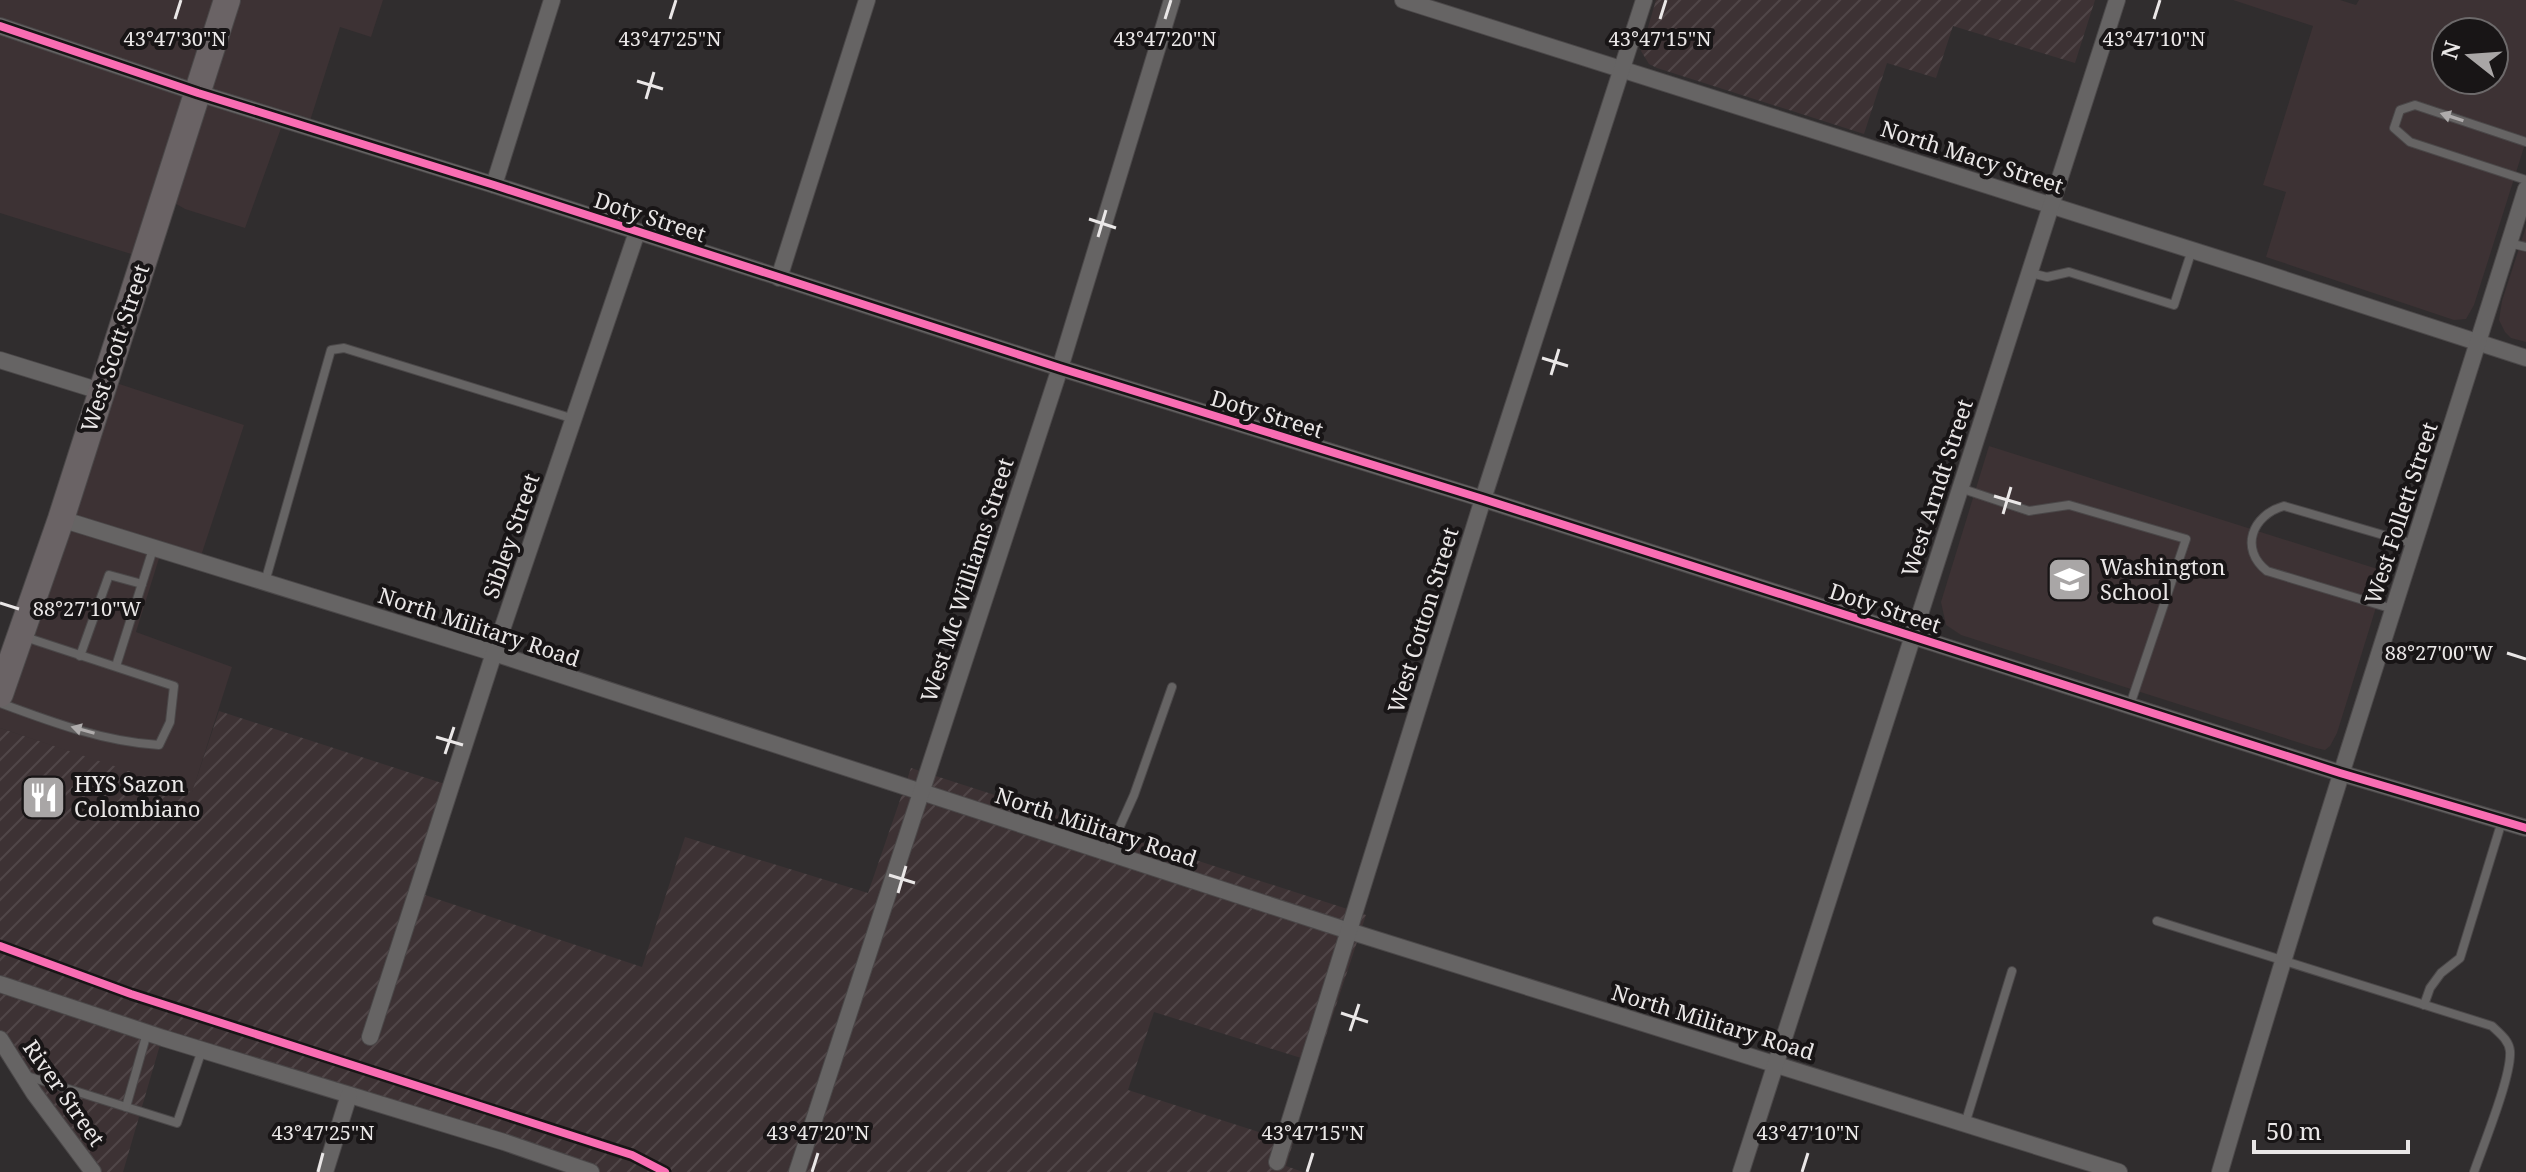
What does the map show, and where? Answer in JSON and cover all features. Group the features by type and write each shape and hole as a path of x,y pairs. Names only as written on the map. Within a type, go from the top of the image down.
{"main road":[{"name":"West Scott Street","path":"0,694 61,519 227,0"}],"street":[{"path":"494,185 552,0"},
{"path":"779,278 867,0"},
{"name":"West Mc Williams Street","path":"797,1172 1060,368 1172,0"},
{"name":"North Macy Street","path":"1403,0 1438,6 1622,71 1864,145 2526,358"},
{"name":"West Cotton Street","path":"1277,1162 1483,499 1644,0"},
{"name":"West Arndt Street","path":"1741,1172 2117,0"},
{"name":"Doty Street","path":"0,26 198,93 1060,368 1483,499 2340,773 2526,828"},
{"name":"West Follett Street","path":"2220,1172 2282,959 2477,344 2518,245 2526,189"},
{"name":"Sibley Street","path":"370,1037 494,653 637,232"},
{"path":"0,360 100,391"},
{"name":"North Military Road","path":"61,519 494,653 920,794 2119,1172"},
{"path":"0,984 591,1172"},
{"name":"River Street","path":"0,1039 22,1075 93,1172"},
{"path":"325,1172 349,1095"}],"lane":[{"path":"2526,142 2415,105 2400,110 2394,128 2410,142 2526,180"},
{"path":"2029,272 2047,277 2069,272 2174,305 2192,250"},
{"path":"265,582 331,350 344,348 574,419"},
{"path":"1960,488 2029,511 2069,505 2186,539 2130,705"},
{"path":"2393,609 2267,571 2257,564 2251,549 2254,532 2259,520 2271,510 2284,506 2414,544"},
{"path":"116,666 153,549"},
{"path":"80,656 109,575 142,584"},
{"path":"0,703 128,743 159,745 170,722 174,686 20,635"},
{"path":"1108,854 1134,795 1172,687"},
{"path":"2424,1005 2430,988 2441,973 2460,958 2502,821"},
{"path":"2157,921 2492,1026 2503,1036 2510,1049 2506,1078 2474,1172"},
{"path":"1965,1124 2012,971"},
{"path":"126,1107 147,1033"},
{"path":"22,1075 177,1123 202,1050"}],"shaded area":[{"path":"0,0 383,0 371,37 340,27 308,127 284,120 245,228 185,209 164,197 144,258 0,213"},
{"path":"1656,0 2095,0 2075,63 1953,26 1936,78 1887,63 1864,134 1649,64 1641,51"},
{"path":"2233,0 2340,0 2356,5 2359,0 2526,0 2526,141 2474,305 2466,319 2454,320 2266,257 2286,192 2263,185 2313,26"},
{"path":"2526,227 2526,342 2511,338 2499,320 2502,301"},
{"path":"104,379 244,425 199,562 161,552 136,632 232,667 192,793 0,728 0,694"},
{"path":"1989,446 2387,572 2337,733 2330,746 2325,750 2316,748 1961,635 1946,625 1941,602"},
{"path":"219,711 451,786 416,892 642,967 685,837 868,893 911,768 1366,915 1317,1063 1154,1012 1128,1090 1293,1143 1286,1166 1303,1172 591,1172 162,1038 123,1172 93,1172 0,1039 0,728 192,792"}],"cycle path":[{"path":"0,26 198,93 1060,368 1483,499 2340,773 2526,828"},
{"path":"0,946 131,994 632,1155 665,1172"}],"place":[{"name":"Washington School","path":"2069,580"},
{"name":"HYS Sazon Colombiano","path":"43,797"}]}
